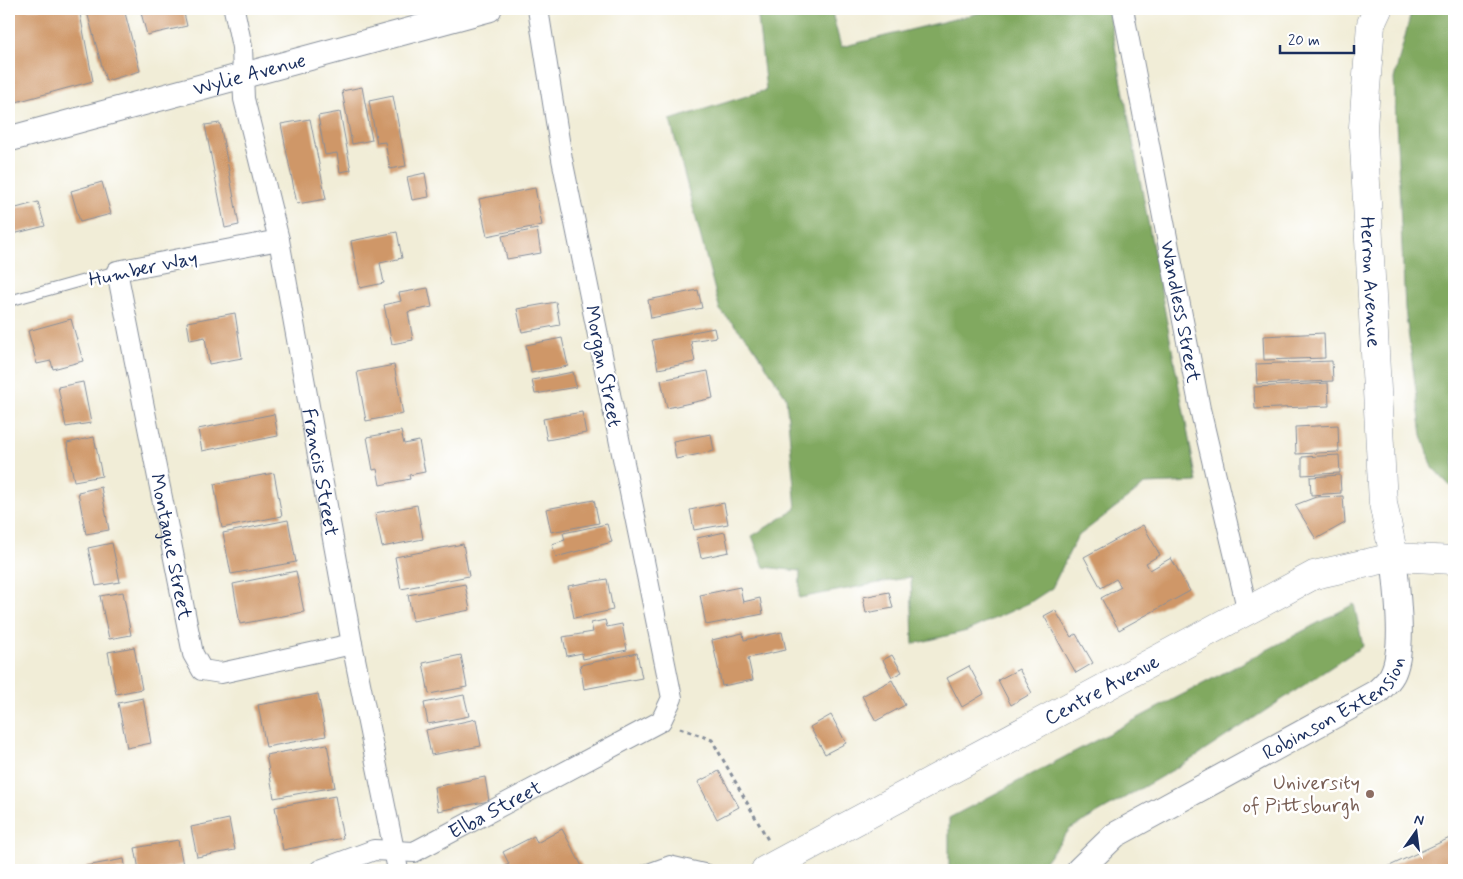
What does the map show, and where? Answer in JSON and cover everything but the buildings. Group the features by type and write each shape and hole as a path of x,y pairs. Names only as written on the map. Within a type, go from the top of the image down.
{"main road":[{"name":"Herron Avenue","path":"1378,9 1372,24 1363,127 1383,503 1394,556"},
{"name":"Centre Avenue","path":"765,870 1314,575 1394,556 1454,560"}],"street":[{"name":"Francis Street","path":"234,9 242,47 244,99 278,240 352,644 398,870"},
{"name":"Wylie Avenue","path":"9,139 489,9"},
{"name":"Morgan Street","path":"538,9 562,159 672,698 661,721"},
{"name":"Wandless Street","path":"1123,9 1200,409 1248,612"},
{"name":"Humber Way","path":"117,271 278,240"},
{"name":"Montague Street","path":"117,271 193,654 202,670 221,673 352,644"},
{"name":"Robinson Extension","path":"1079,870 1115,835 1377,692 1392,675 1397,657 1399,629 1394,556"},
{"name":"Elba Street","path":"320,870 374,850 414,852 661,721"}],"lane":[{"name":"Humber Way","path":"9,301 117,271"},
{"path":"645,870 670,861 709,870"}],"path":[{"path":"661,721 712,740 769,841"}],"green space":[{"path":"757,9 831,9 841,47 995,9 1108,9 1197,482 1146,484 1077,537 1052,588 1029,603 967,631 913,644 911,577 799,598 800,571 764,567 752,536 796,509 786,397 751,343 720,310 670,120 766,90"},
{"path":"1412,9 1454,9 1454,377 1449,420 1454,421 1453,489 1433,468 1422,435 1405,309 1394,79"},
{"path":"1354,604 1363,646 1192,759 1070,829 1038,870 949,870 949,818"}],"place":[{"name":"University of Pittsburgh","path":"1370,794"}]}
